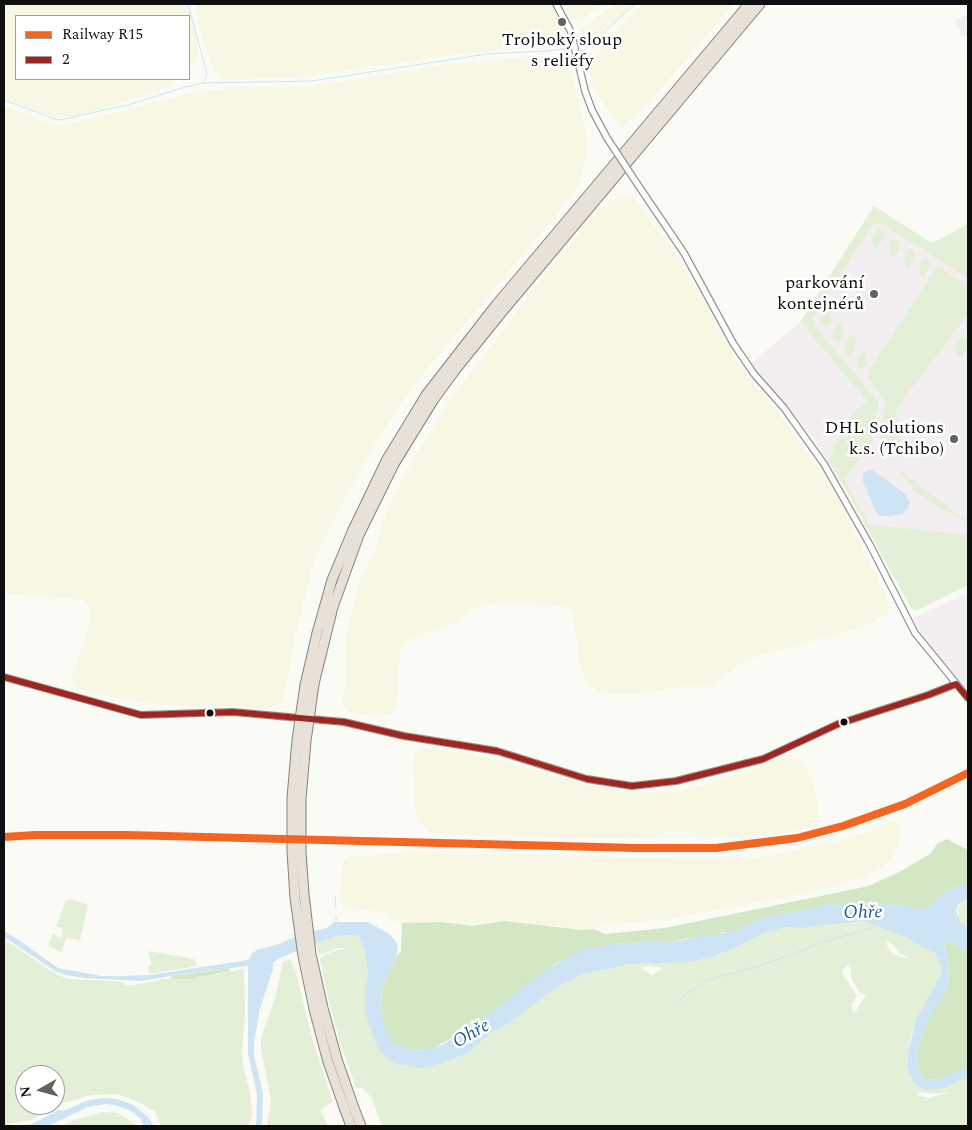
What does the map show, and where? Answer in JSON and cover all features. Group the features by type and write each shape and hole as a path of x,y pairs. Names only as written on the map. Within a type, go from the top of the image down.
{"highway":[{"path":"310,684 317,633 332,580 352,532 387,459 426,395 496,305 749,4"},
{"path":"361,1126 349,1109 328,1062 314,1010 303,956 295,898 292,851 292,798 297,740 310,684 341,581 359,536 394,464 434,399 502,312 760,4"},
{"path":"349,1109 351,1126"}],"street":[{"path":"556,4 571,32 585,90 592,110 608,138 684,253 732,344 754,374 784,408 824,464 870,545 904,614 919,639 968,698"},
{"path":"4,676 141,714 233,712 344,722 404,736 497,751 587,779 632,786 671,782 763,759 838,724 928,696 956,684"}],"shaded area":[{"path":"968,14 968,35 961,37 955,20"},
{"path":"877,223 881,223 968,279 968,537 966,535 869,524 845,479 873,437 880,403 815,326 813,317 871,228"},
{"path":"800,322 868,402 855,410 843,427 828,461 815,441 751,364"},
{"path":"968,593 968,690 932,649 913,618"}],"green space":[{"path":"4,4 189,4 197,41 197,56 190,69 190,15 15,15 15,80 178,80 146,95 96,111 65,117 53,116 4,98"},
{"path":"194,4 550,4 561,21 567,37 566,42 540,49 509,49 459,54 301,77 224,80 217,74 205,49"},
{"path":"562,4 604,4 580,19 572,21"},
{"path":"615,4 635,4 596,38 583,42 579,30"},
{"path":"643,4 734,4 651,100 622,128 595,90 590,78 590,68 604,43"},
{"path":"516,58 540,61 561,59 568,68 587,138 586,157 579,185 554,218 426,370 399,406 363,464 314,560 295,636 282,701 269,708 160,705 104,696 77,688 72,677 90,624 91,614 88,604 83,600 4,593 4,106 52,124 61,125 190,93 239,87 297,87 339,82 438,65"},
{"path":"624,195 631,196 636,200 655,228 668,242 688,273 739,365 779,414 824,476 842,506 887,599 890,609 887,614 854,630 763,654 738,664 733,670 723,675 719,683 711,687 679,687 642,693 615,694 599,692 586,681 579,661 573,611 566,607 551,605 484,604 474,608 454,623 406,641 400,648 397,700 395,708 391,713 377,717 353,713 344,707 342,700 345,685 345,645 348,627 360,580 377,548 383,521 395,494 417,453 453,395 504,330 533,289 600,209"},
{"path":"874,206 932,243 968,224 968,279 881,223 874,224 813,317 815,326 878,401 879,407 871,434 873,442 869,444 845,479 869,524 966,535 968,537 968,585 916,611 911,608 845,488 828,461 843,427 855,410 868,402 800,322"},
{"path":"878,230 884,231 885,236 876,250 872,238"},
{"path":"895,239 899,241 900,246 893,258 889,245 890,241"},
{"path":"912,249 915,253 914,258 908,267 905,266 904,254 907,250"},
{"path":"924,259 927,259 930,264 923,277 921,276 919,265"},
{"path":"939,267 968,285 968,314 896,409 901,439 898,443 888,444 879,434 886,402 869,380 868,371 936,268"},
{"path":"827,308 831,321 829,325 824,326 820,319"},
{"path":"839,322 844,334 839,341 834,340 832,335"},
{"path":"851,335 855,337 856,348 852,354 848,355 844,347"},
{"path":"960,337 964,337 968,342 968,348 960,359 957,358 955,344"},
{"path":"862,351 865,352 867,364 863,369 857,367 856,364"},
{"path":"895,467 968,523 935,505 915,491"},
{"path":"424,748 478,755 584,785 625,791 667,793 690,789 749,771 779,759 795,758 800,760 808,770 817,798 817,817 811,826 800,830 776,835 740,838 673,831 633,839 431,833 419,821 415,806 414,757 416,752"},
{"path":"893,821 899,822 901,829 898,846 893,857 886,865 866,875 845,883 796,895 663,920 606,924 588,930 504,921 473,926 441,922 402,923 396,922 381,912 346,908 340,898 344,859 351,855 434,852 681,859 752,859 825,844 861,834"},
{"path":"947,839 968,850 968,882 945,892 925,910 885,904 859,907 832,904 758,919 735,932 723,932 716,937 687,938 668,943 651,941 630,944 616,943 556,963 476,1024 434,1048 421,1051 402,1048 394,1043 383,1023 381,990 396,957 401,951 402,923 441,922 473,926 504,921 582,930 594,929 605,934 665,928 869,886 901,871 930,854 938,843"},
{"path":"71,899 88,905 80,940 66,938 62,952 48,946 54,932 56,937 62,938 63,930 61,927 56,927 66,900"},
{"path":"966,901 968,902 968,925 959,922 958,918 959,906"},
{"path":"863,921 933,951 942,969 940,977 916,1019 912,1033 909,1048 911,1078 946,1087 968,1078 968,1126 382,1126 372,1098 362,1088 356,1088 340,1042 326,990 320,958 331,952 347,948 339,948 319,955 316,943 341,935 357,935 360,938 364,947 368,973 365,987 421,1068 440,1064 468,1053 491,1033 513,1020 557,987 584,974 631,964 677,962 711,957 733,949 766,932 788,927 804,928","holes":["886,940 899,953 913,959 900,957 892,953 888,948","848,965 851,970 851,978 860,993 867,996 853,1013 852,1004 857,996 842,973","650,966 662,968 652,976 641,967","916,1090 920,1093 933,1094 950,1092 930,1098 918,1096"]},
{"path":"4,939 54,973 68,979 116,981 125,983 125,985 135,985 162,979 190,979 244,969 245,1015 242,1052 252,1115 248,1126 161,1126 155,1112 143,1104 117,1094 91,1095 65,1103 65,1065 15,1065 15,1115 41,1115 31,1120 4,1125"},
{"path":"947,941 968,952 968,1067 941,1079 926,1080 923,1079 918,1069 916,1053 928,1021 949,983 948,956 944,944"},
{"path":"149,951 194,959 197,966 149,974 148,966 151,966 148,955"},
{"path":"290,959 296,972 312,1038 333,1102 323,1107 321,1111 328,1126 267,1126 271,1100 261,1049 261,1038 276,995 283,962"},
{"path":"229,968 230,971 190,979 169,979 172,976"},
{"path":"103,1112 118,1113 137,1126 63,1126 74,1120"}],"water":[{"path":"868,470 872,470 904,493 910,502 908,509 902,514 880,516 876,512 863,481 863,474"},
{"name":"Ohře","path":"968,882 968,899 958,905 956,911 960,922 968,926 968,952 947,941 944,944 948,956 949,983 928,1021 916,1053 918,1069 923,1079 941,1079 968,1067 968,1078 946,1087 927,1090 918,1086 911,1078 907,1065 916,1019 940,977 942,969 938,958 933,951 921,947 911,940 863,921 803,928 788,927 766,932 733,949 690,962 631,964 584,974 557,987 513,1020 491,1033 468,1053 440,1064 421,1068 393,1063 381,1053 376,1044 365,1012 365,987 368,973 364,947 360,938 357,935 341,935 316,943 278,959 273,963 273,969 260,1009 254,1043 254,1056 263,1093 262,1126 256,1126 257,1095 248,1053 248,966 141,981 85,978 65,975 55,971 4,937 4,931 58,968 102,976 150,975 242,961 250,959 251,954 257,950 279,944 301,934 327,928 334,922 367,922 388,933 396,941 398,949 381,990 383,1023 387,1033 394,1043 402,1048 421,1051 442,1045 476,1024 547,969 579,951 616,943 630,944 651,941 668,943 710,934 716,936 729,931 735,932 758,919 832,904 859,907 885,904 925,910 945,892"},
{"path":"117,1099 133,1105 148,1117 154,1126 143,1126 141,1119 131,1111 115,1105 105,1104 88,1107 48,1126 28,1126 49,1115 65,1115 65,1110 89,1100"}],"waterway":[{"path":"188,4 207,73 204,83"},
{"path":"577,47 592,43 635,4"},
{"path":"4,100 58,120 131,104 203,83 312,81 487,54 573,48"},
{"path":"335,897 336,908"},
{"path":"336,915 336,922"},
{"name":"Ohře","path":"679,1001 691,990 711,979 759,966 874,926"}],"rail line":[{"name":"R15","path":"4,837 126,835 637,848 716,848 797,838 843,826 905,804 968,773"}],"transit line":[{"name":"2","path":"4,677 141,715 233,712 344,722 404,736 497,751 587,779 632,786 676,781 763,759 838,724 956,684 968,698"}],"place":[{"name":"Trojboký sloup s reliéfy","path":"562,22"},
{"name":"parkování kontejnérů","path":"874,294"},
{"name":"DHL Solutions k.s. (Tchibo)","path":"954,439"}]}
